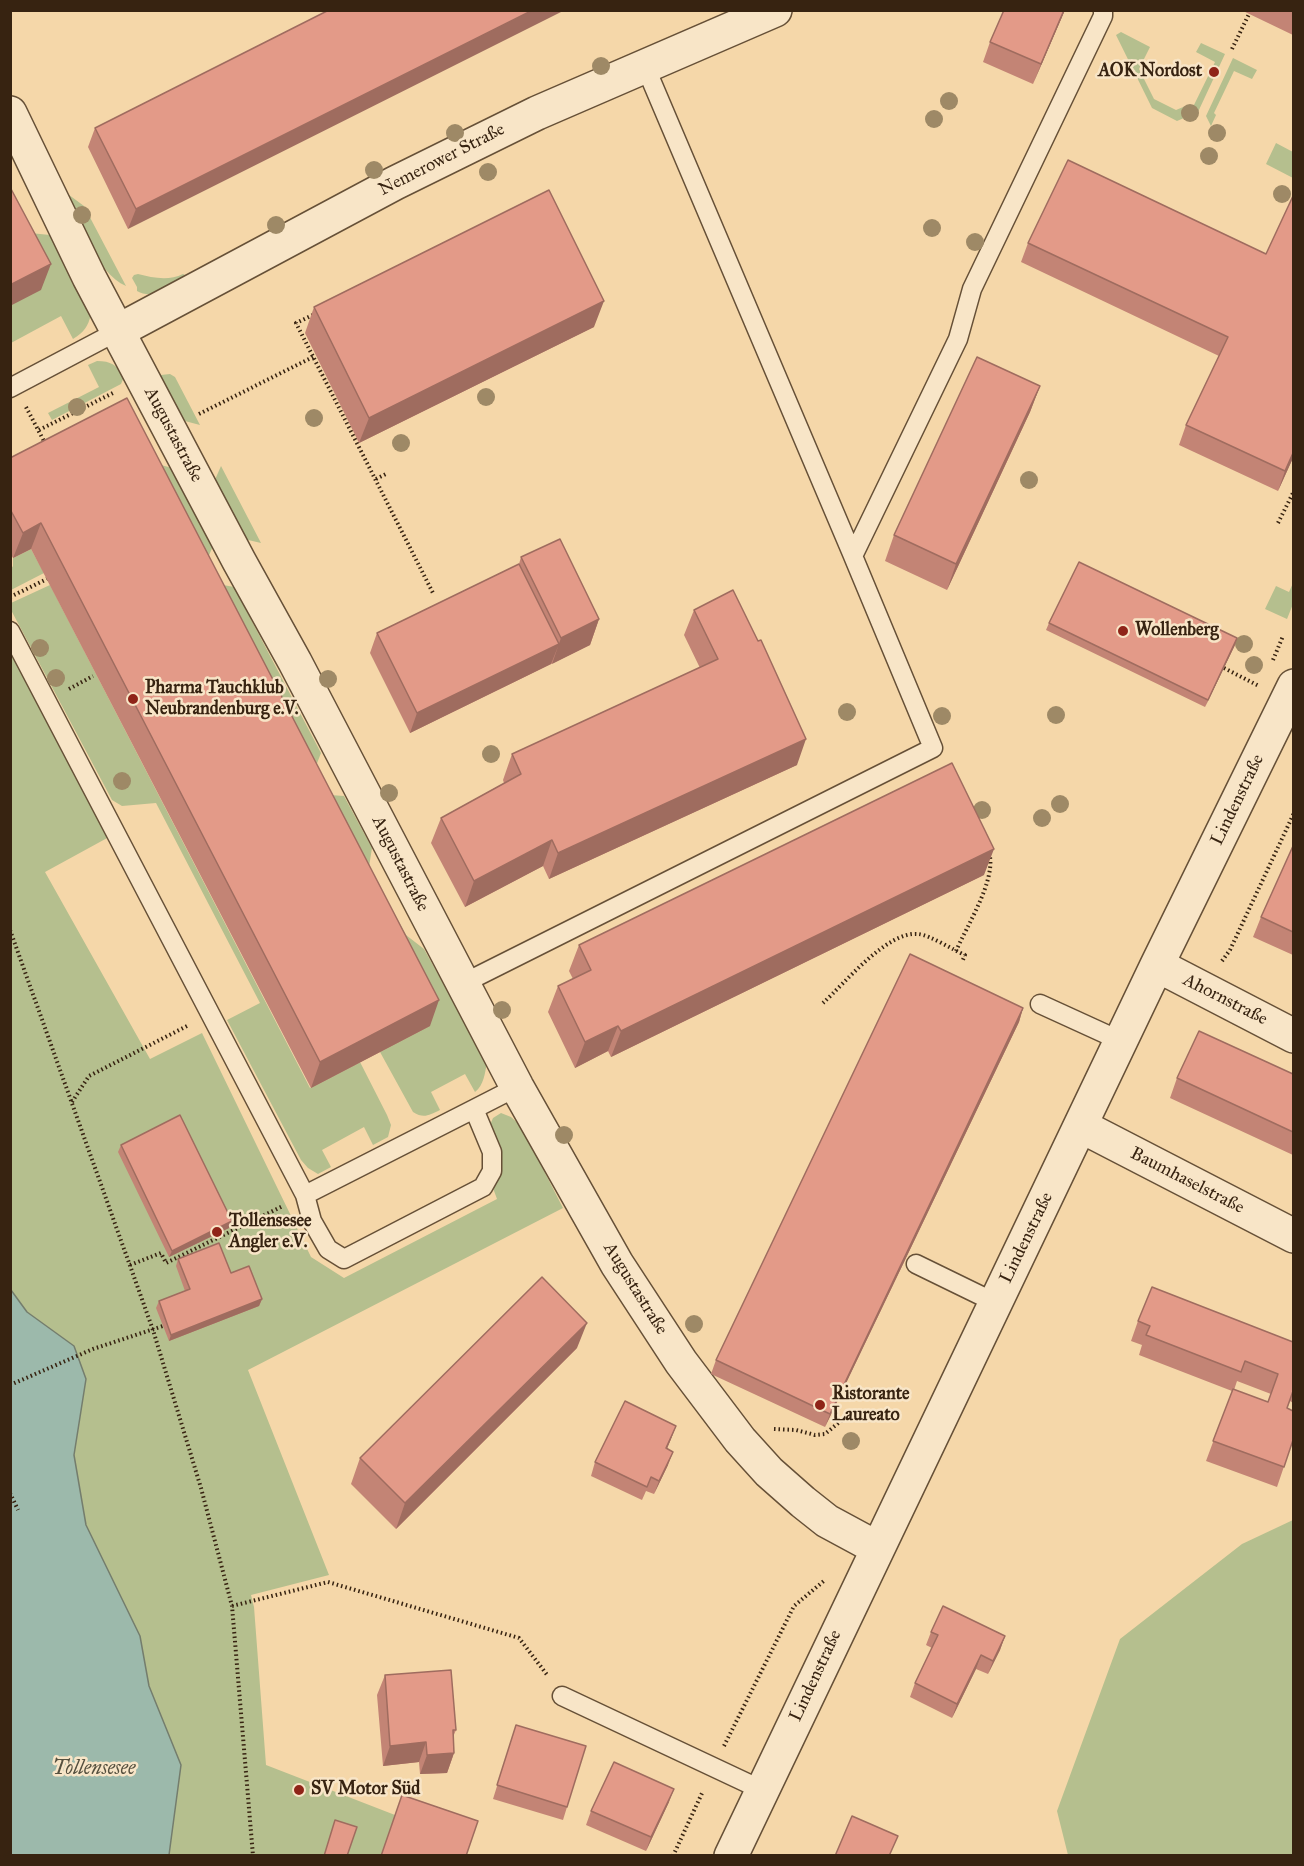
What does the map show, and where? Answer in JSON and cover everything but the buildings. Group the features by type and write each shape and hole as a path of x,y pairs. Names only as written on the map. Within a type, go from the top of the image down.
{"street":[{"name":"Nemerower Straße","path":"118,331 395,183 537,113 775,10"},
{"name":"Augustastraße","path":"10,113 89,277 295,662 462,984 617,1264 681,1362 740,1440 769,1472 827,1521 877,1548"},
{"name":"Lindenstraße","path":"732,1856 1157,965 1291,697"},
{"name":"Ahornstraße","path":"1157,965 1293,1036"},
{"name":"Baumhaselstraße","path":"1081,1126 1293,1236"}],"lane":[{"path":"853,556 958,339 972,289 1103,10"},
{"path":"462,984 933,748 645,66"},
{"path":"13,387 118,331"},
{"path":"10,630 305,1195 312,1221 328,1249 344,1259 483,1187 492,1171 492,1152 474,1109"},
{"path":"1040,1004 1121,1041"},
{"path":"305,1195 517,1086"},
{"path":"916,1264 996,1303"},
{"path":"562,1696 762,1790"}],"path":[{"path":"1232,49 1249,14"},
{"path":"315,314 296,323 434,595"},
{"path":"199,414 314,356"},
{"path":"39,430 143,378"},
{"path":"13,387 47,445 38,450"},
{"path":"375,479 386,474"},
{"path":"1278,523 1293,491"},
{"path":"10,597 47,579"},
{"path":"1202,988 1230,950 1293,813"},
{"path":"956,951 988,881 991,866 989,854"},
{"path":"11,930 153,1330 201,1488 232,1606 254,1856"},
{"path":"824,1003 873,955 895,939 908,935 921,934 965,955 962,962"},
{"path":"72,1102 89,1076 211,1014"},
{"path":"130,1265 161,1253 166,1263 305,1195"},
{"path":"10,1385 93,1349 163,1326"},
{"path":"740,1440 773,1429 796,1430 815,1436 825,1434 842,1420"},
{"path":"10,1493 18,1510"},
{"path":"232,1606 328,1582 519,1638 562,1696"}],"green space":[{"path":"1121,32 1150,47 1139,69 1154,99 1176,110 1188,105 1193,107 1215,62 1196,52 1201,43 1225,54 1198,112 1177,121 1152,108 1116,35"},
{"path":"1233,58 1257,70 1252,79 1234,71 1214,113 1216,115 1211,126 1206,116"},
{"path":"1276,143 1293,152 1293,178 1266,164"},
{"path":"61,189 84,206 126,286 115,280 97,257"},
{"path":"30,233 50,235 91,314 85,329 73,339 61,316 11,343 11,306"},
{"path":"138,274 161,278 172,278 183,274 187,276 163,291 144,294 137,291 132,278"},
{"path":"97,361 110,363 119,369 124,377 121,384 52,420 48,413 99,387 88,365"},
{"path":"170,374 175,377 200,425 181,420 162,382 161,375"},
{"path":"161,465 172,468 213,546 207,560"},
{"path":"221,466 261,543 244,539 214,482"},
{"path":"31,549 44,573 11,590 13,558"},
{"path":"1293,583 1293,604 1287,619 1265,609 1276,586 1289,592"},
{"path":"218,584 234,587 321,753 314,771"},
{"path":"50,585 310,1088 360,1062 391,1125 388,1137 373,1145 364,1127 322,1150 331,1167 318,1174 301,1160 227,1020 260,1003 156,803 122,806 112,800 11,610 11,603"},
{"path":"10,651 109,837 45,872 150,1059 202,1033 311,1257 344,1278 497,1199 493,1188 501,1171 502,1156 490,1125 493,1118 501,1113 511,1117 521,1126 563,1208 248,1370 329,1575 251,1595 254,1607 266,1765 395,1815 470,1840 465,1855 169,1855 171,1837 86,1525 74,1455 86,1379 74,1346 27,1312 11,1290"},
{"path":"330,795 344,796 372,848 369,867 406,935 424,949 487,1062 482,1082 475,1092 465,1074 431,1092 440,1110 430,1115 423,1116 413,1112 380,1052"},
{"path":"1293,1520 1293,1855 1068,1855 1057,1811 1120,1639 1242,1544"}],"water":[{"name":"Tollensesee","path":"11,1290 27,1312 74,1346 86,1379 74,1455 86,1525 140,1636 149,1686 181,1765 169,1855 11,1855"}],"place":[{"name":"AOK Nordost","path":"1214,72"},
{"name":"Wollenberg","path":"1123,631"},
{"name":"Pharma Tauchklub Neubrandenburg e.V.","path":"133,699"},
{"name":"Tollensesee Angler e.V.","path":"217,1232"},
{"name":"Ristorante Laureato","path":"820,1405"},
{"name":"SV Motor Süd","path":"299,1790"}]}
